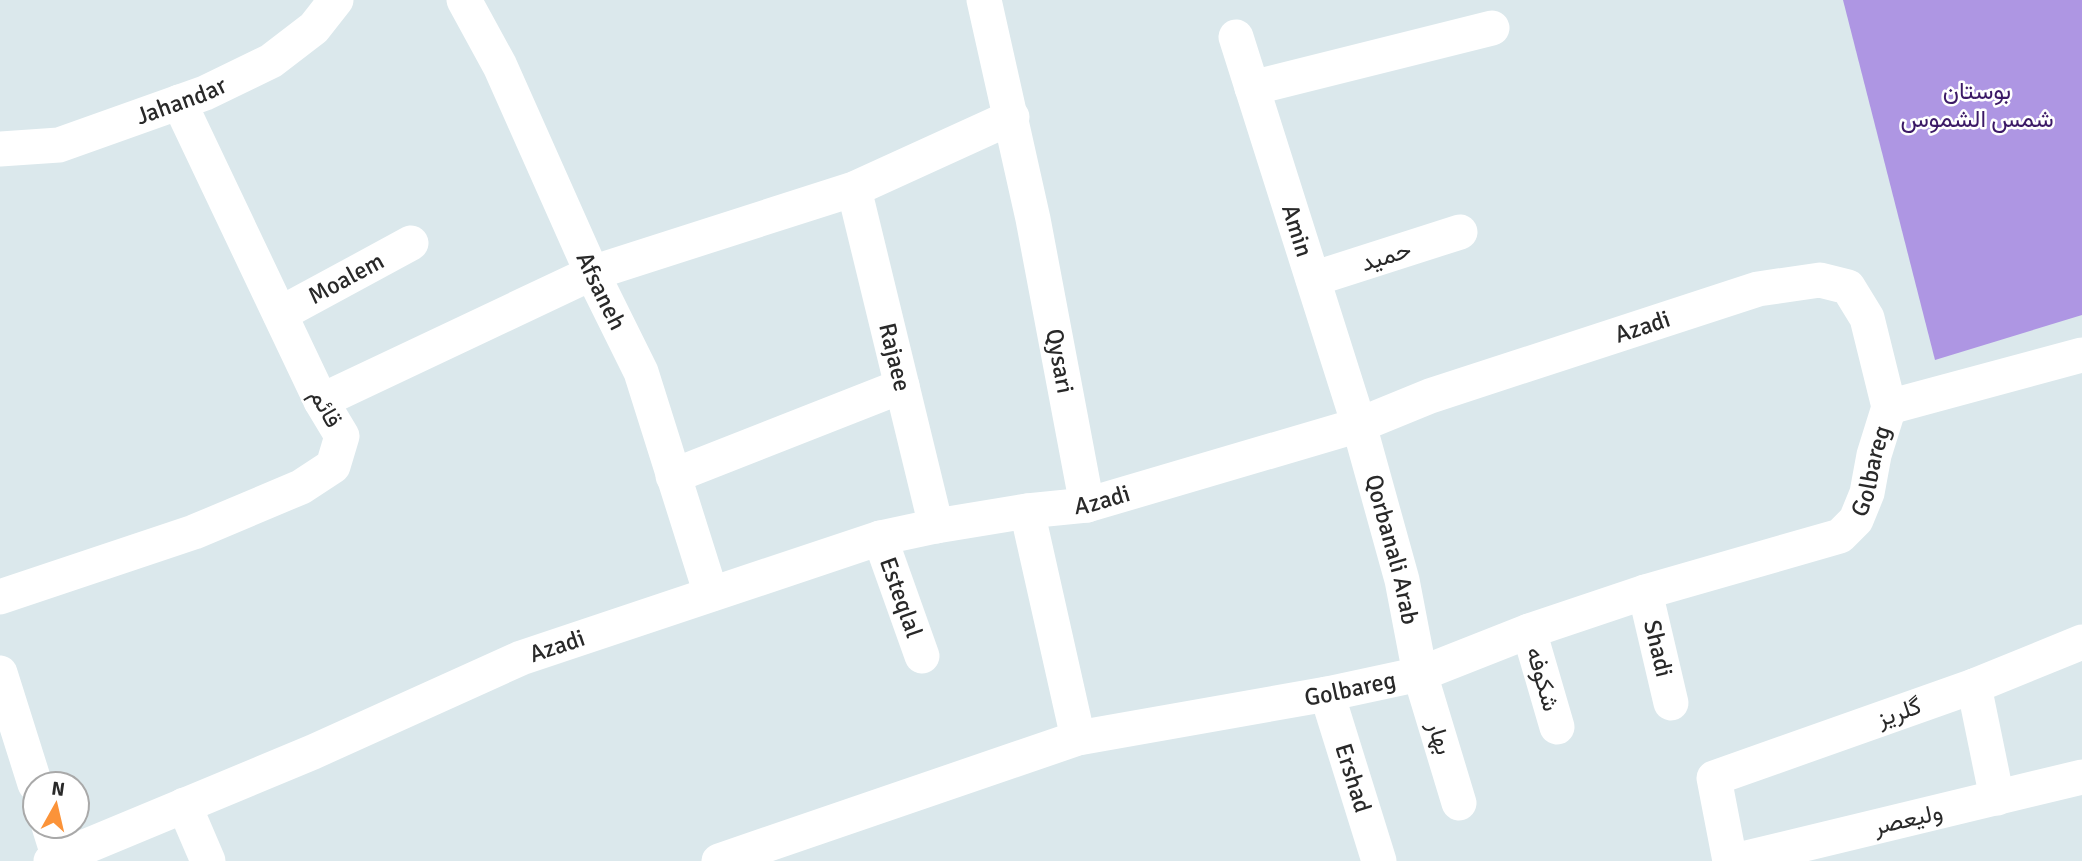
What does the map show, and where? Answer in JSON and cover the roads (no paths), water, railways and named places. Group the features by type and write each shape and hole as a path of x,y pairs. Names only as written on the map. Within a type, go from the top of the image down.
{"street":[{"name":"Jahandar","path":"0,149 59,145 205,93 271,61 314,28 336,0"},
{"name":"Afsaneh","path":"464,0 500,66 592,273 641,372 710,594"},
{"name":"Qysari","path":"984,0 1033,219 1087,505"},
{"path":"1252,88 1492,28"},
{"name":"Amin","path":"1236,37 1359,425"},
{"name":"قائم","path":"0,597 194,532 301,487 333,466 342,436 321,401 179,103"},
{"path":"321,401 592,273 854,189 1012,117"},
{"name":"Rajaee","path":"854,189 936,526"},
{"name":"حمید","path":"1313,279 1460,232"},
{"name":"Moalem","path":"280,314 411,243"},
{"name":"Azadi","path":"53,848 184,805 313,752 522,658 880,538 1027,511 1087,505 1359,425 1430,396 1758,289 1820,280 1848,288 1867,318 1889,407"},
{"path":"1889,407 2082,355"},
{"path":"673,476 902,386"},
{"name":"Golbareg","path":"729,859 1079,738 1327,694 1420,674 1530,631 1645,592 1840,536 1856,520 1867,493 1874,455 1889,407"},
{"name":"Qorbanali Arab","path":"1359,425 1402,580 1420,674"},
{"path":"1027,511 1079,738"},
{"name":"Esteqlal","path":"880,538 922,656"},
{"name":"Shadi","path":"1645,592 1671,703"},
{"name":"شکوفه","path":"1530,631 1557,727"},
{"name":"گلریز","path":"1732,861 1714,778 1974,686 2082,642"},
{"path":"0,673 31,770"},
{"name":"بهار","path":"1420,674 1459,803"},
{"path":"1974,686 1997,798"},
{"name":"Ershad","path":"1327,694 1379,861"},
{"name":"ولیعصر","path":"1732,861 2082,777"},
{"path":"184,805 208,861"}],"park label":[{"name":"بوستان شمس الشموس","path":"1977,105"}]}
